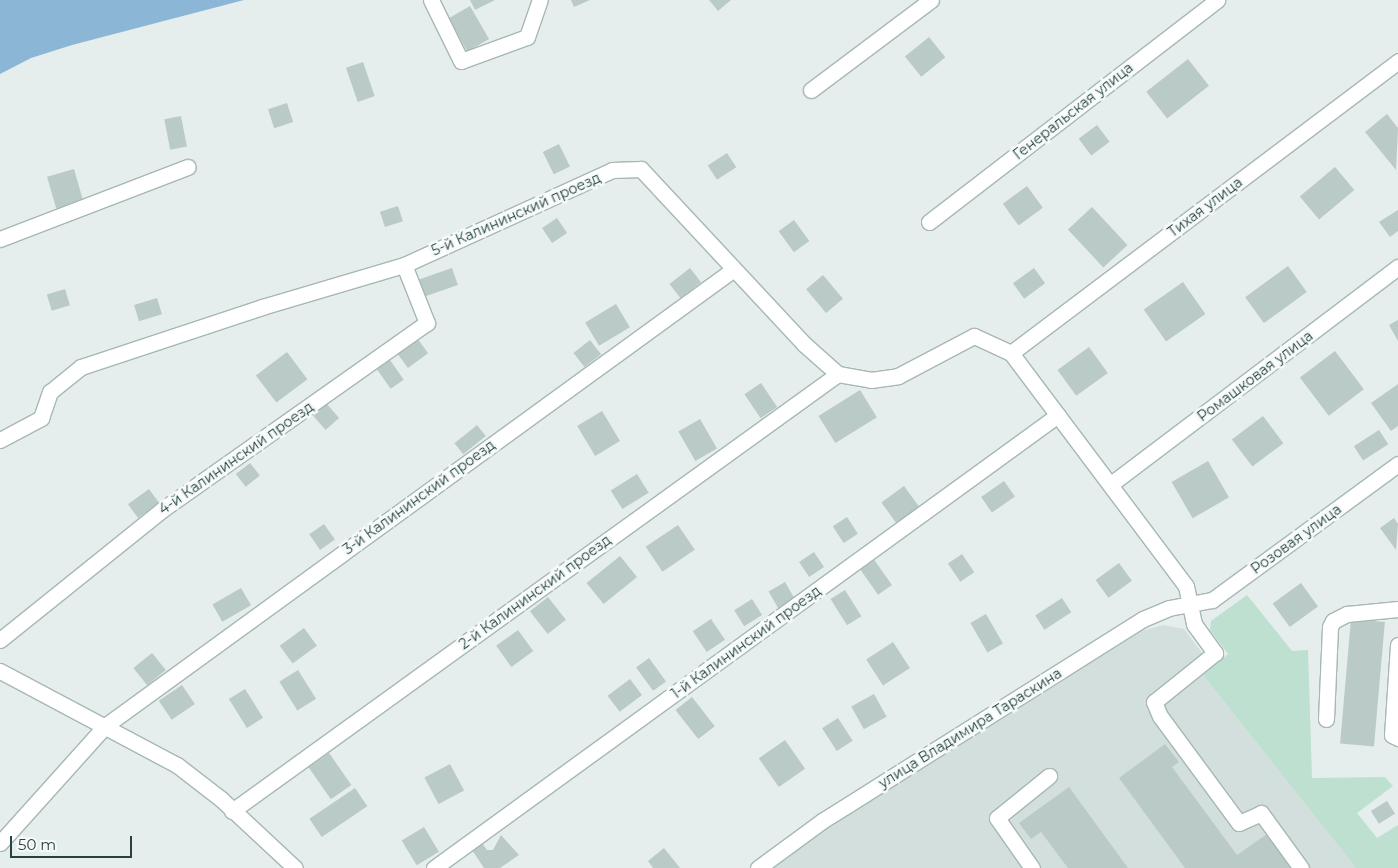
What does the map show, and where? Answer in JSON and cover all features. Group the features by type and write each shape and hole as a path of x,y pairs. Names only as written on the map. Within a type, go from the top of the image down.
{"street":[{"path":"431,0 461,62 527,37 540,0"},
{"path":"810,90 931,0"},
{"name":"Генеральская улица","path":"929,222 1217,0"},
{"name":"Тихая улица","path":"1011,353 1398,61"},
{"path":"0,239 188,167"},
{"name":"5-й Калининский проезд","path":"0,440 41,418 50,392 81,367 262,307 404,265 612,170 641,169 804,344 838,374"},
{"name":"4-й Калининский проезд","path":"0,640 163,509 427,323 404,265"},
{"name":"Ромашковая улица","path":"1111,484 1398,267"},
{"name":"3-й Калининский проезд","path":"0,843 105,726 734,269"},
{"path":"838,374 870,380 898,376 974,336 1011,353 1186,586 1194,624 1215,653 1154,702 1160,716 1239,823 1261,813 1301,868"},
{"name":"2-й Калининский проезд","path":"232,810 838,374"},
{"name":"1-й Калининский проезд","path":"434,868 1058,415"},
{"name":"Розовая улица","path":"1190,604 1212,600 1398,464"},
{"name":"улица Владимира Тараскина","path":"758,868 822,821 1143,619 1190,604"},
{"path":"1326,718 1330,627 1333,621 1348,614 1398,609"},
{"path":"1398,644 1392,735 1398,738"},
{"path":"0,671 178,765 232,810 295,868"},
{"path":"1032,868 997,818 1049,776"}],"shaded area":[{"path":"1163,625 1184,629 1202,653 1203,675 1356,868 774,868 826,828 1142,631"}],"green space":[{"path":"1247,595 1292,651 1308,650 1312,778 1385,777 1393,786 1357,813 1377,838 1398,825 1398,868 1356,868 1203,675 1228,654 1210,630 1211,621"}],"water":[{"path":"0,0 244,0 72,45 31,58 0,74"}],"building":[{"path":"470,0 495,0 475,10"},
{"path":"571,0 590,0 574,7"},
{"path":"709,0 731,0 718,11"},
{"path":"470,6 489,39 467,51 448,18"},
{"path":"929,37 945,57 921,77 905,57"},
{"path":"1188,59 1209,86 1167,118 1146,92"},
{"path":"363,62 375,96 358,102 346,68"},
{"path":"287,103 293,122 274,128 268,109"},
{"path":"1387,114 1398,128 1396,170 1365,132"},
{"path":"181,116 187,146 170,150 164,119"},
{"path":"1097,125 1110,142 1091,156 1079,139"},
{"path":"559,144 570,166 554,174 543,152"},
{"path":"727,153 736,167 717,180 708,166"},
{"path":"1335,167 1354,190 1319,220 1300,197"},
{"path":"74,169 83,201 56,208 47,177"},
{"path":"1027,186 1043,208 1019,225 1003,204"},
{"path":"398,206 403,221 385,227 380,212"},
{"path":"1092,207 1127,245 1103,268 1068,230"},
{"path":"1398,210 1398,231 1390,237 1379,222"},
{"path":"557,218 567,233 552,243 542,228"},
{"path":"794,220 809,241 794,252 779,231"},
{"path":"1288,266 1307,292 1264,323 1245,297"},
{"path":"452,268 458,285 425,296 419,279"},
{"path":"690,268 701,282 681,298 670,284"},
{"path":"1034,268 1045,283 1024,299 1013,283"},
{"path":"823,275 843,299 826,313 806,289"},
{"path":"1183,282 1205,314 1166,341 1144,310"},
{"path":"65,289 70,305 52,311 47,295"},
{"path":"157,298 162,314 139,321 134,305"},
{"path":"616,304 630,327 599,346 585,323"},
{"path":"1398,320 1398,341 1389,325"},
{"path":"417,338 428,353 408,368 397,353"},
{"path":"590,340 601,354 585,367 573,353"},
{"path":"1089,347 1108,373 1076,396 1057,370"},
{"path":"1335,351 1364,389 1329,416 1300,377"},
{"path":"287,352 307,379 276,403 256,375"},
{"path":"390,360 404,380 391,389 377,369"},
{"path":"761,383 777,407 761,418 744,394"},
{"path":"1398,384 1398,426 1391,431 1371,403"},
{"path":"860,390 877,417 835,443 818,416"},
{"path":"326,403 339,418 326,430 312,415"},
{"path":"602,411 620,441 595,456 577,426"},
{"path":"1263,416 1283,443 1252,467 1232,439"},
{"path":"700,419 717,448 695,461 678,431"},
{"path":"477,425 486,436 463,454 454,443"},
{"path":"1379,430 1388,444 1363,461 1354,446"},
{"path":"1208,461 1229,497 1193,518 1172,482"},
{"path":"250,463 260,476 246,487 236,474"},
{"path":"637,474 649,493 622,509 611,490"},
{"path":"1004,481 1015,497 992,513 981,497"},
{"path":"904,486 919,507 897,523 881,502"},
{"path":"149,489 159,503 138,518 128,504"},
{"path":"847,517 858,534 844,543 833,526"},
{"path":"1394,518 1398,524 1396,550 1380,528"},
{"path":"324,524 335,540 320,550 309,534"},
{"path":"678,525 695,550 662,572 646,547"},
{"path":"814,552 824,567 809,577 799,562"},
{"path":"962,554 974,572 960,582 948,564"},
{"path":"620,556 637,577 604,604 587,583"},
{"path":"873,558 892,585 878,595 859,568"},
{"path":"1119,563 1132,581 1108,598 1096,580"},
{"path":"785,582 795,599 779,609 769,592"},
{"path":"1301,583 1318,606 1290,627 1273,604"},
{"path":"241,588 251,605 222,622 212,604"},
{"path":"845,590 861,616 847,625 831,599"},
{"path":"548,597 566,620 548,634 530,611"},
{"path":"1062,598 1071,612 1044,630 1035,615"},
{"path":"752,599 762,615 744,626 734,610"},
{"path":"986,614 1003,643 987,652 970,623"},
{"path":"711,619 725,640 707,652 693,631"},
{"path":"1351,619 1385,622 1374,746 1340,744"},
{"path":"304,628 317,646 293,663 280,646"},
{"path":"518,630 533,651 511,667 496,646"},
{"path":"893,642 910,668 883,685 866,659"},
{"path":"152,653 166,670 147,685 133,668"},
{"path":"649,658 666,681 653,691 636,667"},
{"path":"298,670 316,699 297,710 279,682"},
{"path":"630,679 642,695 620,712 608,696"},
{"path":"182,685 195,704 172,720 159,701"},
{"path":"245,689 263,718 247,728 229,699"},
{"path":"874,694 887,717 864,729 851,707"},
{"path":"692,697 715,726 698,739 675,710"},
{"path":"838,718 853,741 837,751 822,728"},
{"path":"785,740 805,769 779,787 759,758"},
{"path":"1165,744 1179,762 1172,767 1237,855 1267,834 1292,868 1185,868 1119,778"},
{"path":"329,753 351,785 331,799 309,767"},
{"path":"450,764 464,790 438,804 424,778"},
{"path":"1069,787 1128,868 1068,868 1041,832 1031,839 1019,823"},
{"path":"355,788 367,806 322,837 309,819"},
{"path":"1387,801 1395,814 1379,824 1371,811"},
{"path":"424,827 439,852 417,865 402,840"},
{"path":"501,835 519,855 500,868 484,868 472,850 482,843 487,850 493,850"},
{"path":"664,848 680,868 653,868 648,861"}]}
